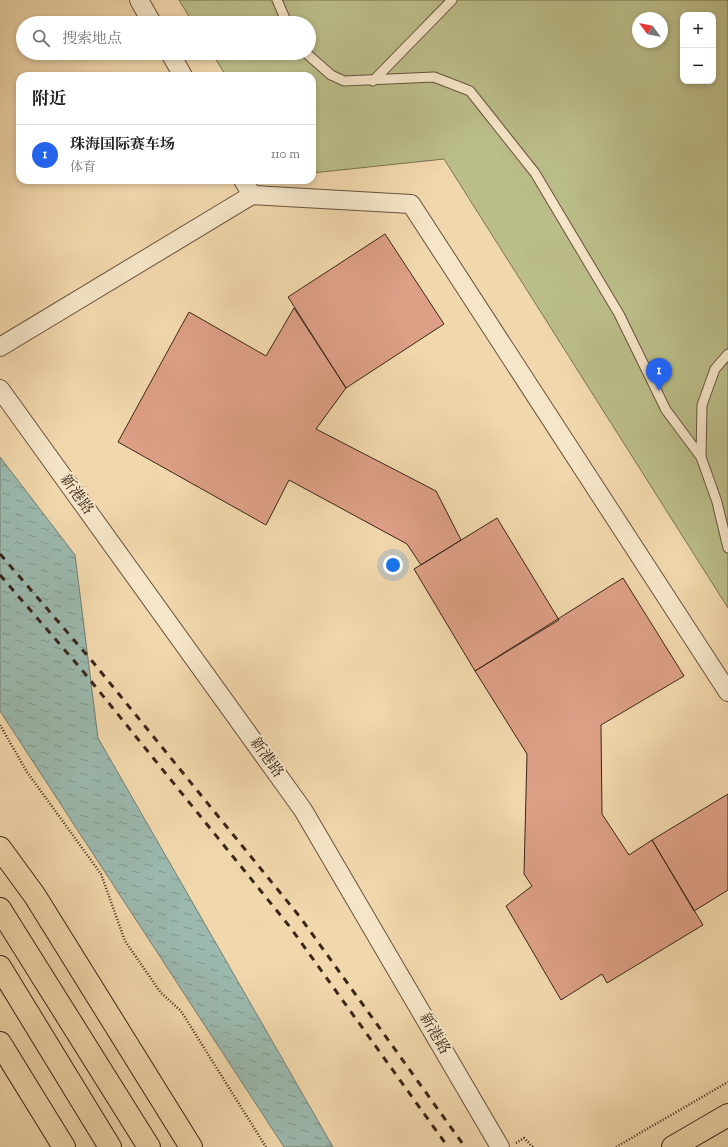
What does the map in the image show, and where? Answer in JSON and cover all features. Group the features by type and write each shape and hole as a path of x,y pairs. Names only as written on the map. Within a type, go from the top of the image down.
{"main road":[{"path":"0,848 35,896 191,1147"},
{"path":"3,913 149,1147"},
{"path":"0,967 110,1147"},
{"path":"0,1043 64,1147"},
{"path":"673,1147 728,1115"}],"street":[{"path":"139,0 148,16"},
{"path":"174,60 181,72"},
{"path":"245,184 252,195"},
{"path":"0,347 252,195 411,204 728,692"},
{"name":"新港路","path":"0,389 303,810 500,1147"}],"lane":[{"path":"277,0 284,16"},
{"path":"373,81 452,0"},
{"path":"314,60 331,75 344,81 373,81 434,77 470,91 535,173 619,314 666,410 701,457 717,502 728,548"},
{"path":"701,457 702,406 715,369 728,354"}],"path":[{"path":"0,725 27,772 101,874 126,941 161,993 180,1011 266,1147"},
{"path":"616,1147 728,1082"},
{"path":"524,1138 533,1147"}],"green space":[{"path":"179,0 728,0 728,608 444,159 316,173 316,72 224,72 216,60 316,60 316,16 189,16"}],"water":[{"path":"0,457 75,555 98,738 333,1147 284,1147 0,711"}],"building":[{"path":"385,234 444,324 346,388 288,297"},
{"path":"294,308 346,388 316,429 436,491 461,540 421,565 407,544 289,480 266,525 118,442 189,312 266,356"},
{"path":"497,518 559,620 475,671 414,569"},
{"path":"623,578 684,676 601,725 602,814 629,855 652,840 703,925 607,983 602,974 561,1000 506,906 532,886 524,874 527,754 475,671"},
{"path":"728,794 728,890 694,911 652,840"}],"railway":[{"path":"0,554 92,661 300,917 465,1147"},
{"path":"0,575 82,670 290,927 448,1147"}],"place":[{"name":"珠海国际赛车场","path":"659,391"}]}
